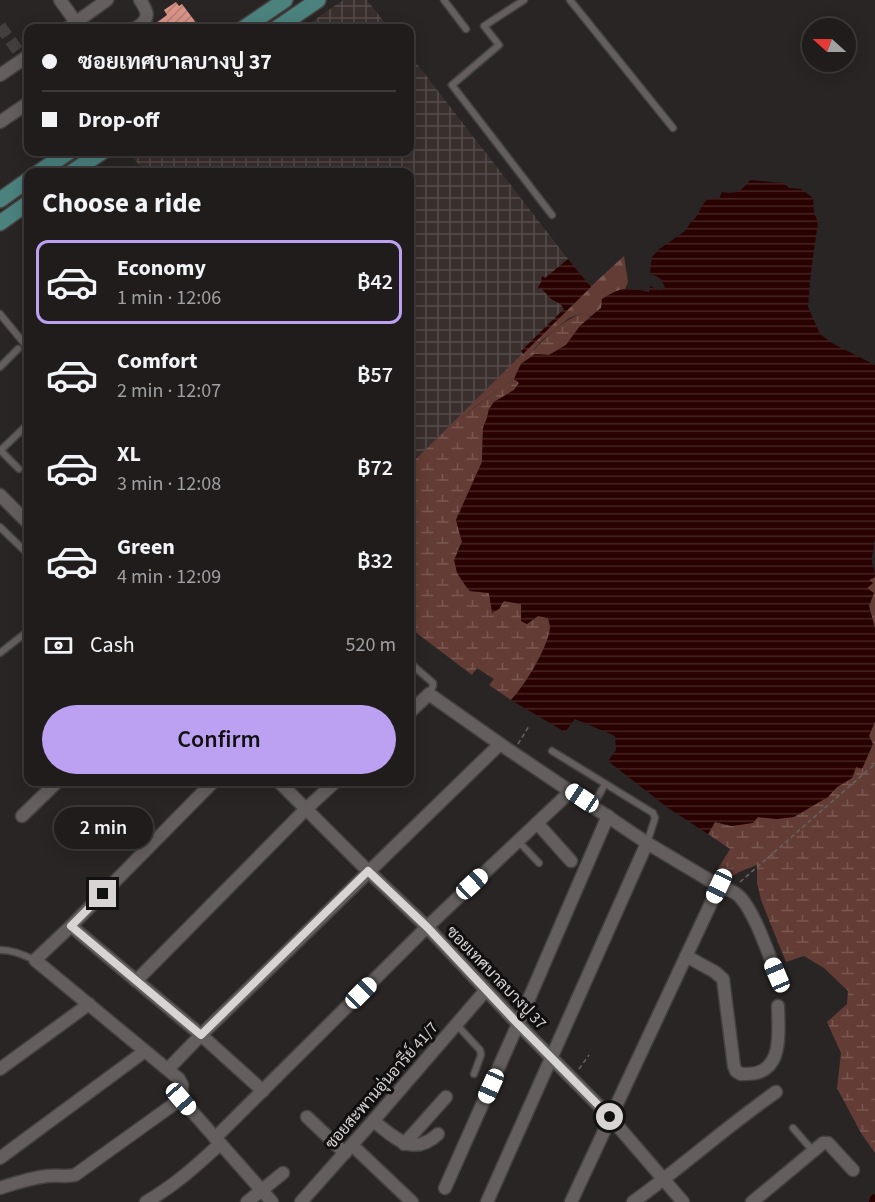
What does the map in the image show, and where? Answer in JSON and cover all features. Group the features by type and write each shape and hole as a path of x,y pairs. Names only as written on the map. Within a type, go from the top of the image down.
{"main road":[{"path":"250,24 285,0"},
{"path":"284,24 318,0"},
{"path":"45,168 63,156"},
{"path":"78,168 96,156"},
{"path":"0,200 24,183"},
{"path":"0,223 24,206"}],"street":[{"path":"60,0 73,24"},
{"path":"79,24 107,0"},
{"path":"140,0 147,10 147,16 142,24"},
{"path":"0,75 24,59"},
{"path":"0,122 24,106"},
{"path":"0,495 24,517"},
{"path":"414,708 429,694 647,843 740,897 752,916 777,975"},
{"path":"168,1069 500,744"},
{"path":"22,816 53,786"},
{"path":"209,786 35,960 179,1079 182,1085 181,1099 272,1202"},
{"name":"ซอยเทศบาลบางปู 37","path":"283,786 427,927 610,1117 683,1202"},
{"path":"136,981 331,786"},
{"path":"146,1202 188,1174 263,1091 427,927 571,791"},
{"path":"445,1188 608,816"},
{"path":"537,823 571,861"},
{"path":"487,1202 647,843"},
{"path":"571,1202 686,956 725,888"},
{"path":"71,926 201,1035 263,1091"},
{"path":"686,956 723,979 734,1066 741,1074 758,1072 769,1065 774,1058 777,1048 778,1006"},
{"name":"ซอยสะพานอุ่นอารีย์ 41/7","path":"307,1200 348,1149 486,990"},
{"path":"0,1069 89,1004"},
{"path":"0,1158 145,1051"},
{"path":"633,1202 752,1108 776,1092"},
{"path":"404,1144 446,1097"},
{"path":"0,1188 48,1176 75,1175 181,1099"},
{"path":"307,1117 412,1202"},
{"path":"373,1121 404,1144 418,1146 438,1134"},
{"path":"752,1202 823,1143 828,1143 853,1170"},
{"path":"248,1202 283,1173"}],"lane":[{"path":"444,0 466,29"},
{"path":"524,0 484,27 499,45 452,85 552,215"},
{"path":"570,0 673,128"},
{"path":"0,314 24,343"},
{"path":"0,367 18,349"},
{"path":"19,469 1,450 24,428"},
{"path":"0,527 24,550"},
{"path":"0,653 24,634"},
{"path":"414,666 433,683 434,686 429,694"},
{"path":"552,751 653,813 655,818 647,843"},
{"path":"593,806 604,784"},
{"path":"518,841 539,863"},
{"path":"0,950 8,950 35,960"},
{"path":"456,1024 480,1050 481,1055 474,1074"},
{"path":"793,1128 813,1151"}],"path":[{"path":"512,752 529,726"},
{"path":"725,888 755,869 875,764"},
{"path":"572,1078 589,1055"}],"shaded area":[{"path":"343,0 367,0 386,24 309,24"},
{"path":"414,60 591,287 414,461 414,168 142,168 131,156 414,156"},
{"path":"750,180 784,183 789,188 801,189 813,198 814,213 818,222 808,307 820,334 832,343 875,365 875,539 872,559 875,577 869,580 873,583 867,588 874,593 869,606 875,629 875,721 869,736 873,744 862,769 856,767 852,778 837,787 828,797 794,817 777,819 758,817 753,823 732,826 715,822 708,834 668,808 608,761 616,750 615,736 575,719 565,732 511,700 541,655 549,636 548,618 538,616 527,624 521,621 521,604 504,601 499,609 492,613 489,593 470,591 457,573 454,560 462,542 456,520 482,462 483,428 489,409 494,402 514,390 519,383 514,379 521,364 535,354 549,355 566,345 580,326 601,308 602,299 609,295 624,289 649,292 650,286 660,290 665,288 661,279 650,273 652,257 685,231 708,198 719,199 722,192 738,191"},
{"path":"568,259 591,287 523,354 521,351 564,309 541,288 537,290 542,276 545,278"}],"green space":[{"path":"624,256 628,282 625,289 614,292 591,316 582,313 569,318 542,340 521,364 514,379 476,406 428,447 587,290"},
{"path":"582,313 591,316 580,326 566,345 549,355 535,354 521,364 556,329"},
{"path":"514,379 519,383 514,390 494,402 489,409 483,428 482,462 456,520 462,542 457,551 465,585 470,591 489,593 491,603 499,609 503,601 521,604 521,621 527,624 538,616 548,618 550,628 541,655 511,700 489,685 494,679 477,668 472,675 414,631 414,461 486,399"},
{"path":"875,577 875,629 867,588 873,583 869,580"},
{"path":"875,721 875,1153 861,1133 837,1088 841,1053 827,1022 847,1004 848,991 824,968 804,956 786,962 761,900 757,882 757,865 725,881 716,872 730,849 708,834 715,822 732,826 758,817 777,819 827,797 837,787 852,778 856,767 862,768 872,744 869,736"}],"building":[{"path":"176,2 179,6 182,4 197,24 154,24 167,15 164,10"}],"tunnel":[{"path":"0,26 24,59"}],"route":[{"path":"103,894 71,926 201,1035 368,871 427,927 610,1117"}]}
